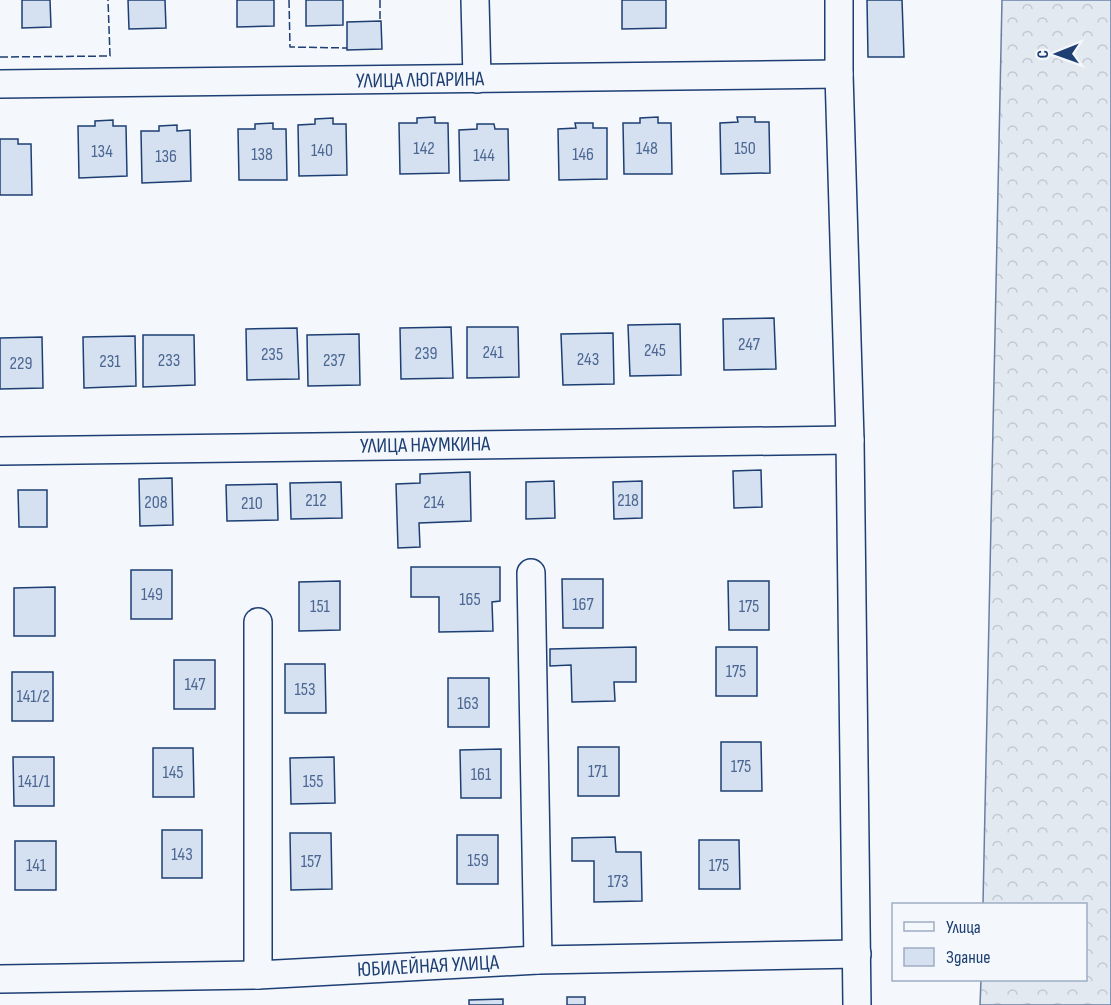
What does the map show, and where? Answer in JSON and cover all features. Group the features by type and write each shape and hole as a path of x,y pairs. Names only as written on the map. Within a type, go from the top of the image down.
{"street":[{"path":"475,0 477,79"},
{"path":"839,1 839,74 850,440 857,1005"},
{"name":"УЛИЦА ЛЮГАРИНА","path":"0,84 839,74"},
{"name":"УЛИЦА НАУМКИНА","path":"0,451 850,440"},
{"path":"531,573 538,960"},
{"path":"258,622 258,975"},
{"name":"ЮБИЛЕЙНАЯ УЛИЦА","path":"0,979 258,975 538,960 856,954"}],"green space":[{"path":"1002,0 1111,0 1111,1005 980,1005 981,981 1087,981 1087,903 983,903"}],"building":[{"path":"22,0 50,0 51,27 22,28"},
{"path":"128,0 165,0 166,28 129,29"},
{"path":"237,0 274,0 274,26 237,27"},
{"path":"306,0 343,0 343,25 306,26"},
{"path":"622,0 666,0 666,28 622,29"},
{"path":"867,0 902,0 904,57 868,57"},
{"path":"381,21 382,49 347,50 347,22"},
{"path":"435,117 435,123 448,123 449,173 400,174 399,123 417,123 417,118"},
{"path":"658,117 658,123 671,123 672,174 624,174 623,123 640,123 640,118"},
{"path":"737,117 755,117 755,122 769,122 770,173 721,174 720,123 738,122"},
{"path":"333,118 333,124 346,124 347,175 299,176 298,125 315,124 315,119"},
{"path":"113,120 113,126 126,126 127,176 79,178 78,126 95,126 95,121"},
{"path":"273,123 273,129 286,129 287,180 239,180 238,129 255,129 255,124"},
{"path":"575,123 593,123 593,128 607,128 607,179 559,180 558,129 576,128"},
{"path":"477,124 494,124 495,129 508,129 509,180 460,181 459,130 477,129"},
{"path":"177,125 177,131 190,130 191,181 142,183 141,131 159,131 159,126"},
{"path":"0,139 18,139 18,144 31,144 32,195 0,195"},
{"path":"774,318 776,369 724,370 723,319"},
{"path":"680,324 681,375 630,376 628,325"},
{"path":"451,327 453,378 401,379 400,328"},
{"path":"467,327 518,327 519,377 467,378"},
{"path":"297,328 299,379 247,380 246,329"},
{"path":"613,333 614,384 563,385 561,334"},
{"path":"359,334 360,385 308,386 307,335"},
{"path":"143,335 194,335 195,385 143,387"},
{"path":"135,336 136,386 84,388 83,337"},
{"path":"42,337 43,388 0,389 0,338"},
{"path":"761,470 762,507 734,508 733,471"},
{"path":"470,472 471,521 419,523 420,547 398,548 396,484 420,483 420,474"},
{"path":"172,478 173,525 140,526 139,479"},
{"path":"554,481 555,518 526,519 526,482"},
{"path":"642,481 642,518 614,519 613,482"},
{"path":"341,482 342,518 291,519 290,483"},
{"path":"277,484 278,520 227,521 226,485"},
{"path":"18,490 47,490 47,527 19,527"},
{"path":"411,567 500,567 500,601 492,602 493,631 439,632 439,597 411,597"},
{"path":"131,570 172,570 172,619 131,619"},
{"path":"562,579 603,579 603,628 563,628"},
{"path":"340,581 340,630 299,631 299,582"},
{"path":"728,581 769,581 769,630 729,630"},
{"path":"55,587 55,636 14,636 14,588"},
{"path":"636,647 636,682 614,682 615,701 572,702 571,665 550,666 550,649"},
{"path":"716,647 757,647 757,696 716,696"},
{"path":"174,660 215,660 215,709 174,709"},
{"path":"285,664 325,664 326,713 285,713"},
{"path":"12,672 53,672 53,721 12,721"},
{"path":"448,678 489,678 489,727 448,727"},
{"path":"721,742 761,742 762,791 721,791"},
{"path":"578,747 619,747 619,796 578,796"},
{"path":"153,748 193,748 194,797 153,797"},
{"path":"501,749 501,798 461,798 460,750"},
{"path":"13,757 54,757 54,806 14,806"},
{"path":"334,757 335,803 291,804 290,758"},
{"path":"162,830 202,830 202,878 162,878"},
{"path":"290,833 331,833 332,889 291,890"},
{"path":"457,835 498,835 498,884 457,884"},
{"path":"615,837 616,852 641,852 642,901 594,902 594,861 572,861 572,838"},
{"path":"699,840 739,840 740,889 699,889"},
{"path":"15,841 56,841 56,890 15,890"},
{"path":"567,997 585,997 585,1005 567,1005"},
{"path":"503,999 503,1005 469,1005 469,1000"}],"fence":[{"path":"0,57 110,56 108,0"},
{"path":"289,0 290,47 347,48"},
{"path":"380,0 380,21"}]}
